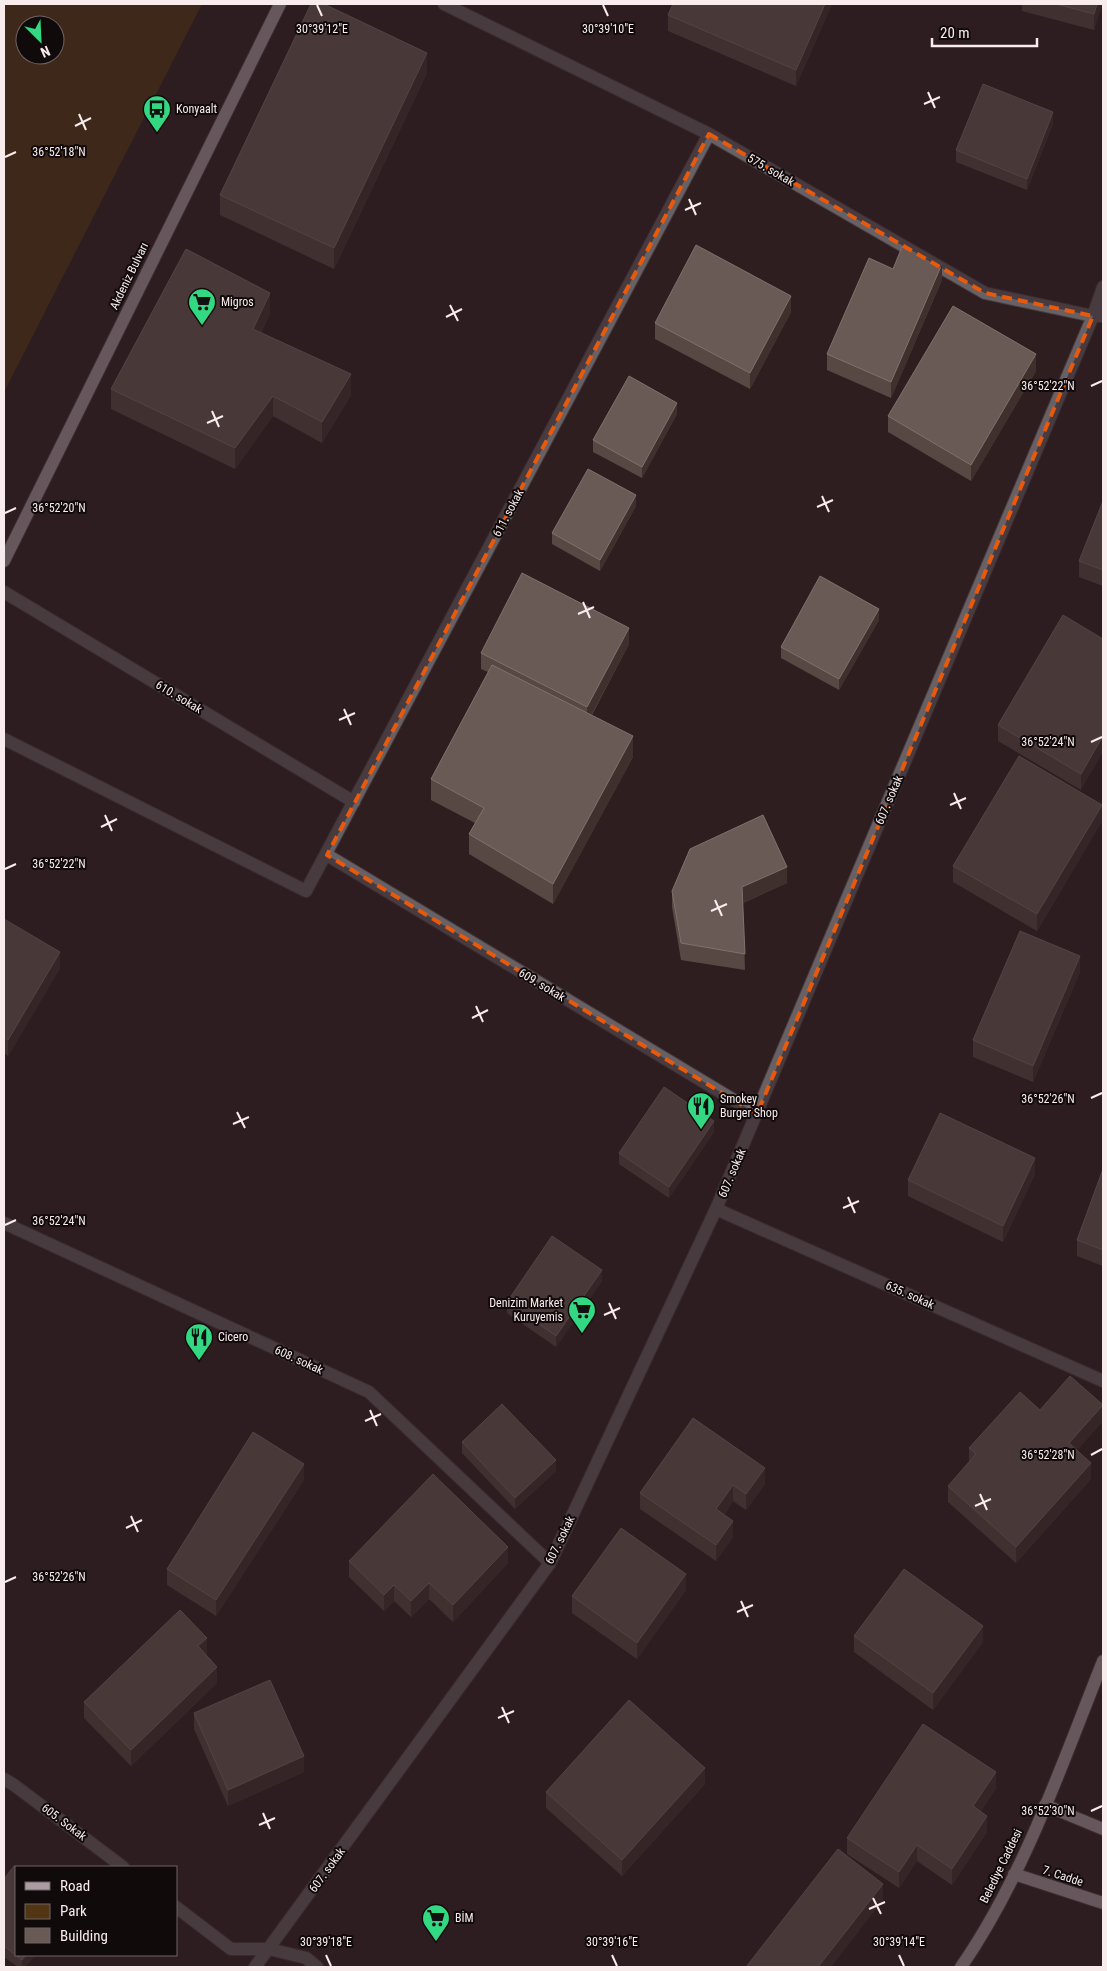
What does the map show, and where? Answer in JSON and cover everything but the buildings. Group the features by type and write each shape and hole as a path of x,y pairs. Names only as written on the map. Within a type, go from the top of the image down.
{"main road":[{"name":"Akdeniz Bulvarı","path":"4,561 280,4"},
{"name":"Belediye Caddesi","path":"961,1967 976,1945 1014,1874 1045,1805 1103,1661"},
{"path":"1045,1805 1103,1829"},
{"name":"7. Cadde","path":"1014,1874 1103,1903"}],"street":[{"name":"575. sokak","path":"444,4 709,134 985,292 1098,316"},
{"name":"611. sokak","path":"4,739 306,891 709,134"},
{"name":"607. sokak","path":"255,1967 550,1563 716,1209 1098,316 1103,287"},
{"name":"610. sokak","path":"4,592 354,802"},
{"name":"609. sokak","path":"326,855 757,1114"},
{"name":"635. sokak","path":"716,1209 1103,1381"},
{"name":"608. sokak","path":"4,1223 369,1392 550,1563"},
{"name":"605. Sokak","path":"4,1779 122,1866"},
{"path":"178,1908 232,1949 269,1950 306,1958 317,1967"}],"highlighted area":[{"path":"709,134 985,293 1093,316 757,1114 327,855"}],"green space":[{"path":"4,4 202,4 4,392"}],"place":[{"name":"Konyaalt","path":"157,133"},
{"name":"Migros","path":"202,326"},
{"name":"Smokey Burger Shop","path":"701,1130"},
{"name":"Denizim Market Kuruyemis","path":"582,1334"},
{"name":"Cicero","path":"199,1361"},
{"name":"BİM","path":"436,1942"}]}
